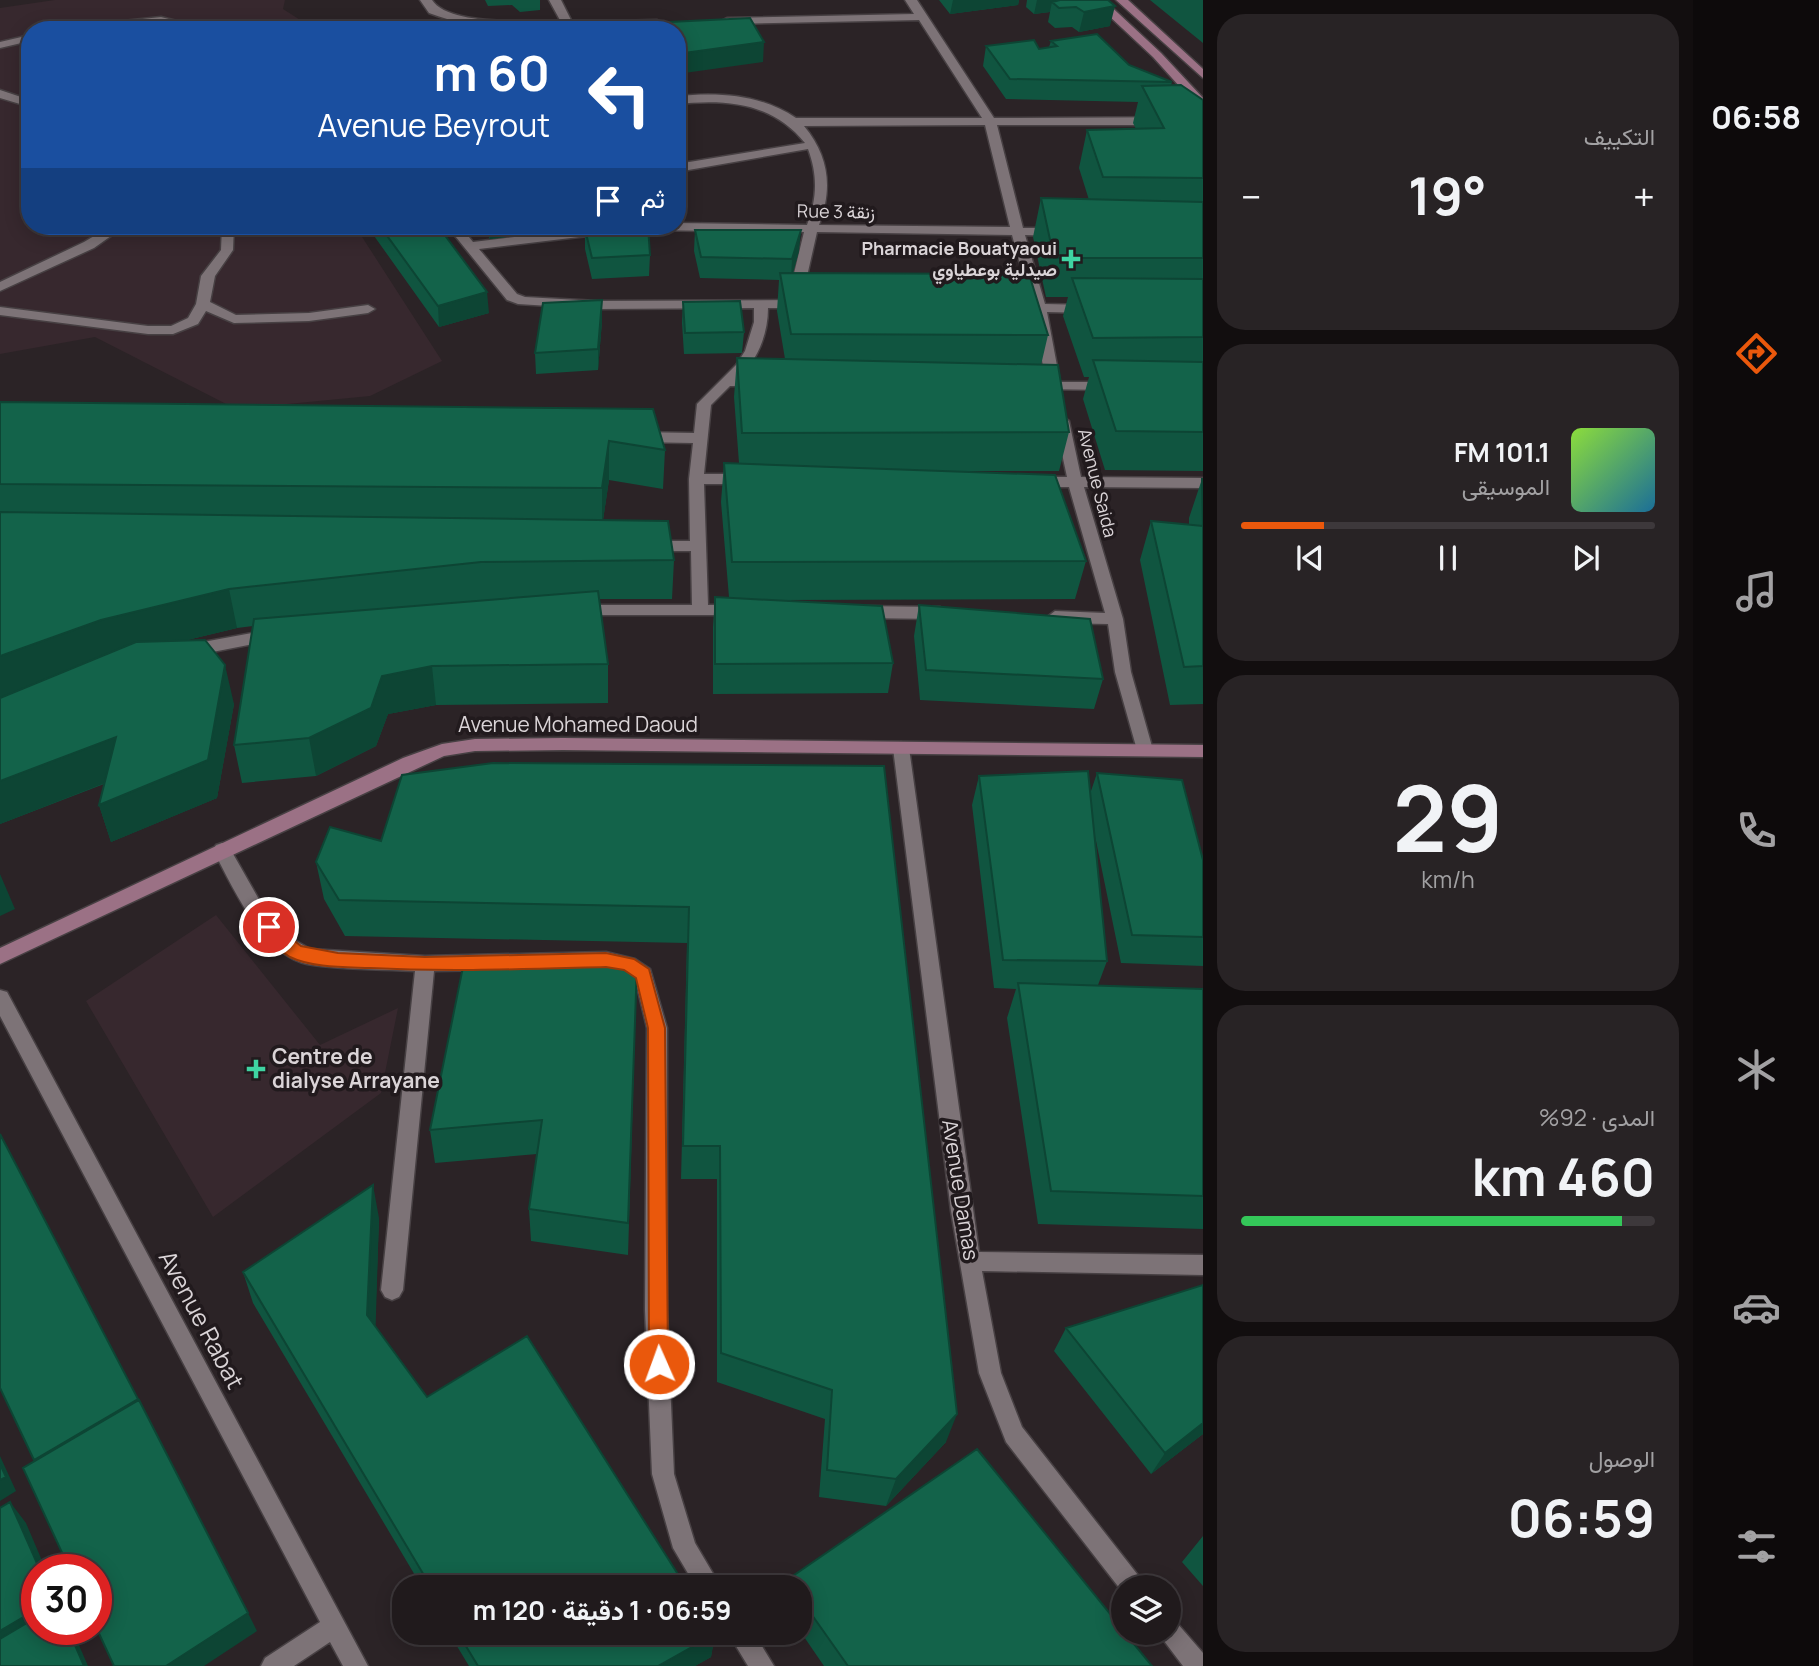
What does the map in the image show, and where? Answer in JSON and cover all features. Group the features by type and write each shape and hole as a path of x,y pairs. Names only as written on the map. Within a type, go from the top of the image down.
{"street":[{"path":"426,0 433,11 448,18 488,21"},
{"path":"555,0 566,21"},
{"name":"Avenue Saida","path":"911,0 990,121 1039,308 1075,482 1115,620 1123,671 1145,750"},
{"path":"1098,0 1157,55 1203,105"},
{"path":"1122,0 1203,75"},
{"path":"718,22 923,17"},
{"path":"126,21 166,21"},
{"path":"0,45 21,39"},
{"path":"0,94 21,101"},
{"path":"686,99 734,96 775,108 794,122 812,145 822,173 822,194 794,304"},
{"path":"794,122 1203,121"},
{"path":"686,166 812,145"},
{"name":"Rue 3 زنقة","path":"686,227 1071,232"},
{"path":"0,287 105,235"},
{"path":"0,311 148,330 173,330 193,321 203,303 208,276 228,250 228,235"},
{"path":"460,235 512,298 523,301 597,305 821,305"},
{"name":"Rue 3 زنقة","path":"469,246 561,235"},
{"path":"203,303 234,319 310,317 369,309"},
{"path":"700,611 696,479 705,402 727,382 752,351 761,322 761,305"},
{"path":"1012,308 1109,310"},
{"path":"727,382 768,383"},
{"path":"1027,386 1057,398 1122,386"},
{"path":"618,436 700,438"},
{"path":"696,479 764,479"},
{"path":"1021,482 1203,483"},
{"path":"628,545 697,546"},
{"path":"568,611 756,612"},
{"path":"840,612 951,613"},
{"path":"1033,616 1115,620"},
{"path":"176,653 290,633"},
{"name":"Avenue Mohamed Daoud","path":"0,956 386,772 456,747 516,744 1203,751"},
{"name":"Avenue Damas","path":"901,748 961,1210 990,1373 1014,1434 1124,1575"},
{"path":"222,850 259,915 278,939 296,952 338,960 425,964 606,960 628,964 643,974 656,1028 656,1310 663,1474 685,1548 702,1575"},
{"path":"392,1290 425,964"},
{"name":"Avenue Rabat","path":"0,998 356,1666"},
{"path":"970,1261 1203,1265"},
{"path":"274,1666 334,1626"},
{"path":"748,1645 762,1666"},
{"path":"1181,1645 1198,1666"}],"shaded area":[{"path":"55,0 285,0 283,9 302,21 21,21 21,235 361,235 442,361 370,396 236,409 95,337 0,354 0,8"},
{"name":"Centre de dialyse Arrayane","path":"216,915 320,1045 398,1008 381,1093 213,1217 86,1001"}],"building":[{"path":"1108,0 1115,6 1084,12 1076,7 1059,8 1052,2"},
{"path":"750,18 764,42 686,53 686,21"},
{"path":"1097,34 1129,65 1172,82 1010,79 986,46 1034,40 1039,49 1057,46 1051,41"},
{"path":"1181,85 1203,100 1203,178 1103,177 1087,130 1164,128 1142,86"},
{"path":"1041,198 1203,202 1203,258 1054,258"},
{"path":"695,230 801,230 792,259 701,257"},
{"path":"387,235 445,235 487,292 438,306"},
{"path":"586,235 649,235 650,255 592,258"},
{"path":"780,273 1029,274 1048,335 791,334"},
{"path":"1072,278 1203,279 1203,337 1093,338"},
{"path":"602,300 598,349 535,353 543,303"},
{"path":"740,301 744,332 685,333 683,302"},
{"path":"737,358 1058,365 1069,432 742,433"},
{"path":"1093,360 1203,362 1203,432 1116,431"},
{"path":"0,402 653,409 665,450 609,441 602,488 0,484"},
{"path":"724,463 1055,475 1086,561 732,562"},
{"path":"0,512 668,521 674,560 481,562 229,589 101,620 0,656"},
{"path":"1151,521 1203,526 1203,666 1184,667"},
{"path":"598,591 608,664 432,666 382,676 371,708 309,738 234,745 254,619"},
{"path":"715,597 882,606 893,663 715,664"},
{"path":"919,605 1090,619 1103,679 926,670"},
{"path":"205,640 225,665 208,760 99,805 116,737 0,781 0,698 136,642"},
{"path":"493,763 884,766 957,1414 896,1479 827,1470 832,1390 721,1353 720,1146 683,1146 689,907 339,900 316,862 330,827 381,841 402,775"},
{"path":"1088,771 1107,961 1003,960 979,776"},
{"path":"1097,773 1182,780 1203,860 1203,937 1132,935"},
{"path":"464,962 637,964 628,1223 529,1209 542,1120 430,1130"},
{"path":"1018,983 1203,989 1203,1196 1051,1191"},
{"path":"0,1134 138,1399 34,1460 0,1388"},
{"path":"373,1185 367,1315 427,1397 527,1336 678,1575 424,1575 243,1272"},
{"path":"1203,1285 1203,1423 1165,1453 1066,1328"},
{"path":"139,1400 248,1613 166,1666 114,1666 104,1645 112,1645 112,1554 63,1554 23,1468"},
{"path":"977,1449 1111,1615 1111,1645 1135,1645 1152,1666 848,1666 812,1615 812,1575 794,1575"},
{"path":"0,1464 6,1477 0,1480"},
{"path":"10,1502 33,1554 21,1554 21,1619 0,1631 0,1508"},
{"path":"21,1627 21,1645 75,1645 84,1666 0,1666 0,1639"},
{"path":"465,1645 695,1645 658,1666 478,1666"}],"place":[{"name":"Pharmacie Bouatyaoui صيدلية بوعطياوي","path":"1071,259"},
{"name":"Centre de dialyse Arrayane","path":"256,1069"}],"route":[{"path":"269,927 278,939 296,952 338,960 425,964 606,960 628,964 643,974 651,995 656,1028 656,1310 659,1364"}]}
